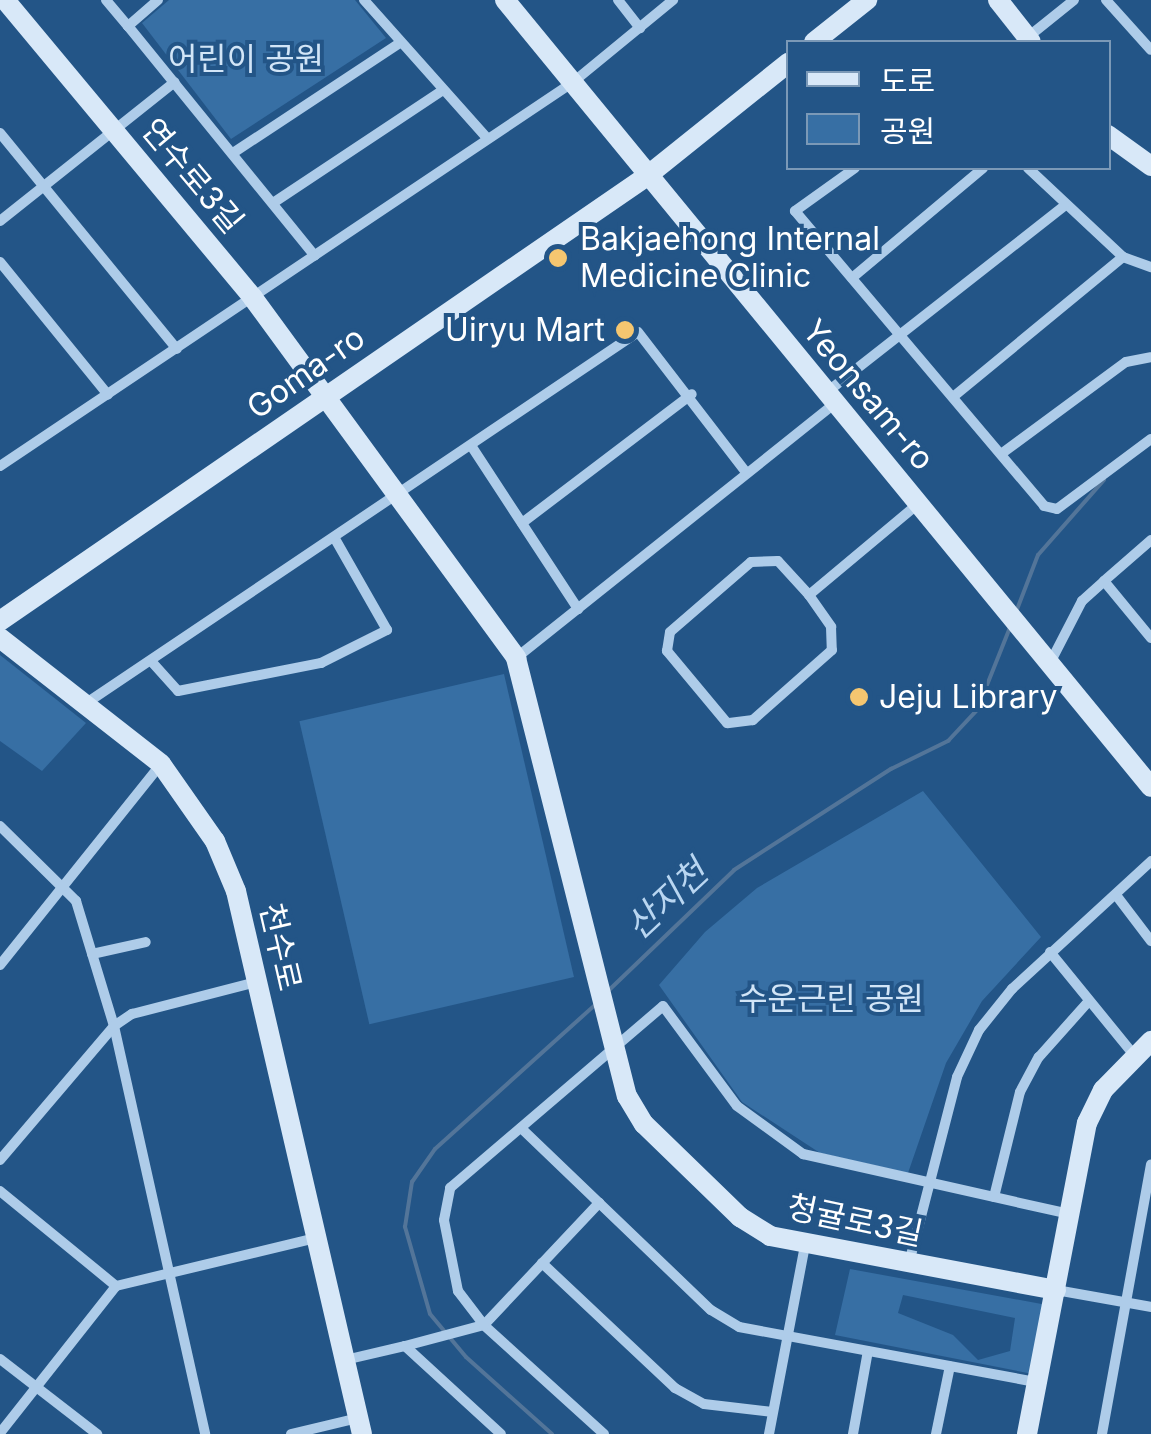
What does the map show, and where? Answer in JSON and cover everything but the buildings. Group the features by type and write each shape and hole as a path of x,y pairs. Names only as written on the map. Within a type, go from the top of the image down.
{"street":[{"name":"연수로3길","path":"4,0 114,128 327,394"},
{"path":"106,0 314,256"},
{"path":"128,26 158,0"},
{"path":"364,0 486,137"},
{"name":"Yeonsam-ro","path":"505,0 1046,660"},
{"path":"618,0 640,28"},
{"path":"0,466 572,83 673,0"},
{"path":"817,40 867,0"},
{"path":"998,0 1026,40"},
{"path":"1028,40 1074,0"},
{"path":"1106,0 1151,50"},
{"path":"234,153 400,43"},
{"name":"Goma-ro","path":"0,621 647,176 786,65"},
{"path":"0,221 175,82"},
{"path":"273,203 443,90"},
{"path":"0,133 177,349"},
{"path":"1111,137 1151,166"},
{"path":"852,170 795,211 1049,510 1151,439"},
{"path":"852,278 982,170"},
{"path":"1030,170 1123,258 1151,267"},
{"path":"327,394 516,658 746,472 901,336 1064,206"},
{"path":"954,398 1123,258"},
{"path":"0,262 108,395"},
{"path":"84,705 335,540 638,332 692,394 746,472"},
{"path":"1001,454 1126,362 1151,357"},
{"path":"522,524 692,394"},
{"path":"472,447 578,608"},
{"path":"810,594 919,504"},
{"path":"151,661 178,691 321,663 387,630 335,540"},
{"path":"1151,540 1082,602 1046,660 1151,787"},
{"path":"778,561 810,594 831,626 832,650 753,720 728,722 666,651 670,632 750,562 778,561"},
{"path":"1104,581 1151,637"},
{"name":"천수로","path":"0,638 160,764 216,841 236,891 360,1426"},
{"name":"청귤로3길","path":"516,658 627,1096 644,1124 740,1217 805,1246 1056,1290"},
{"path":"0,964 160,764"},
{"path":"0,826 64,884 92,954 114,1026 205,1434"},
{"path":"908,1263 926,1181 957,1077 978,1030 1050,952 1116,896 1151,860"},
{"path":"1116,896 1151,942"},
{"path":"92,954 146,942"},
{"path":"1027,1434 1087,1123 1103,1090 1142,1048 1088,1002 1050,952"},
{"path":"0,1160 114,1026 132,1014 257,982"},
{"path":"994,1197 1020,1092 1039,1057 1088,1002"},
{"path":"604,1434 484,1325 458,1291 444,1220 450,1188 663,1006 737,1106 802,1154 1070,1214"},
{"path":"521,1128 711,1310 738,1326 1038,1382"},
{"path":"1102,1434 1121,1304 1151,1164"},
{"path":"0,1191 116,1286"},
{"path":"345,1360 484,1325 599,1203"},
{"path":"0,1433 116,1286 316,1238"},
{"path":"769,1434 805,1246"},
{"path":"542,1264 675,1388 704,1404 773,1412"},
{"path":"1056,1290 1151,1307"},
{"path":"405,1346 502,1434"},
{"path":"853,1434 868,1351"},
{"path":"0,1358 96,1434"},
{"path":"936,1434 950,1366"},
{"path":"290,1434 360,1426"}],"green space":[{"name":"어린이 공원","path":"169,0 355,0 386,38 231,139 142,23"},
{"path":"0,655 86,723 42,771 0,741"},
{"path":"504,674 574,977 369,1024 299,721"},
{"name":"수운근린 공원","path":"923,791 1041,937 982,1001 946,1063 908,1173 820,1153 742,1102 659,985 705,932 757,888"},
{"path":"850,1269 1047,1305 1033,1374 835,1335","holes":["903,1295 1015,1318 1010,1351 978,1360 953,1335 898,1313"]}],"waterway":[{"name":"산지천","path":"1016,612 1038,555 1104,480"},
{"name":"산지천","path":"607,992 734,870 891,769 948,741 977,710 1011,625"},
{"name":"산지천","path":"552,1434 466,1357 430,1314 405,1227 412,1182 435,1149 597,1003"}],"place":[{"name":"Bakjaehong Internal Medicine Clinic","path":"558,258"},
{"name":"Uiryu Mart","path":"625,330"},
{"name":"Jeju Library","path":"859,697"}]}
